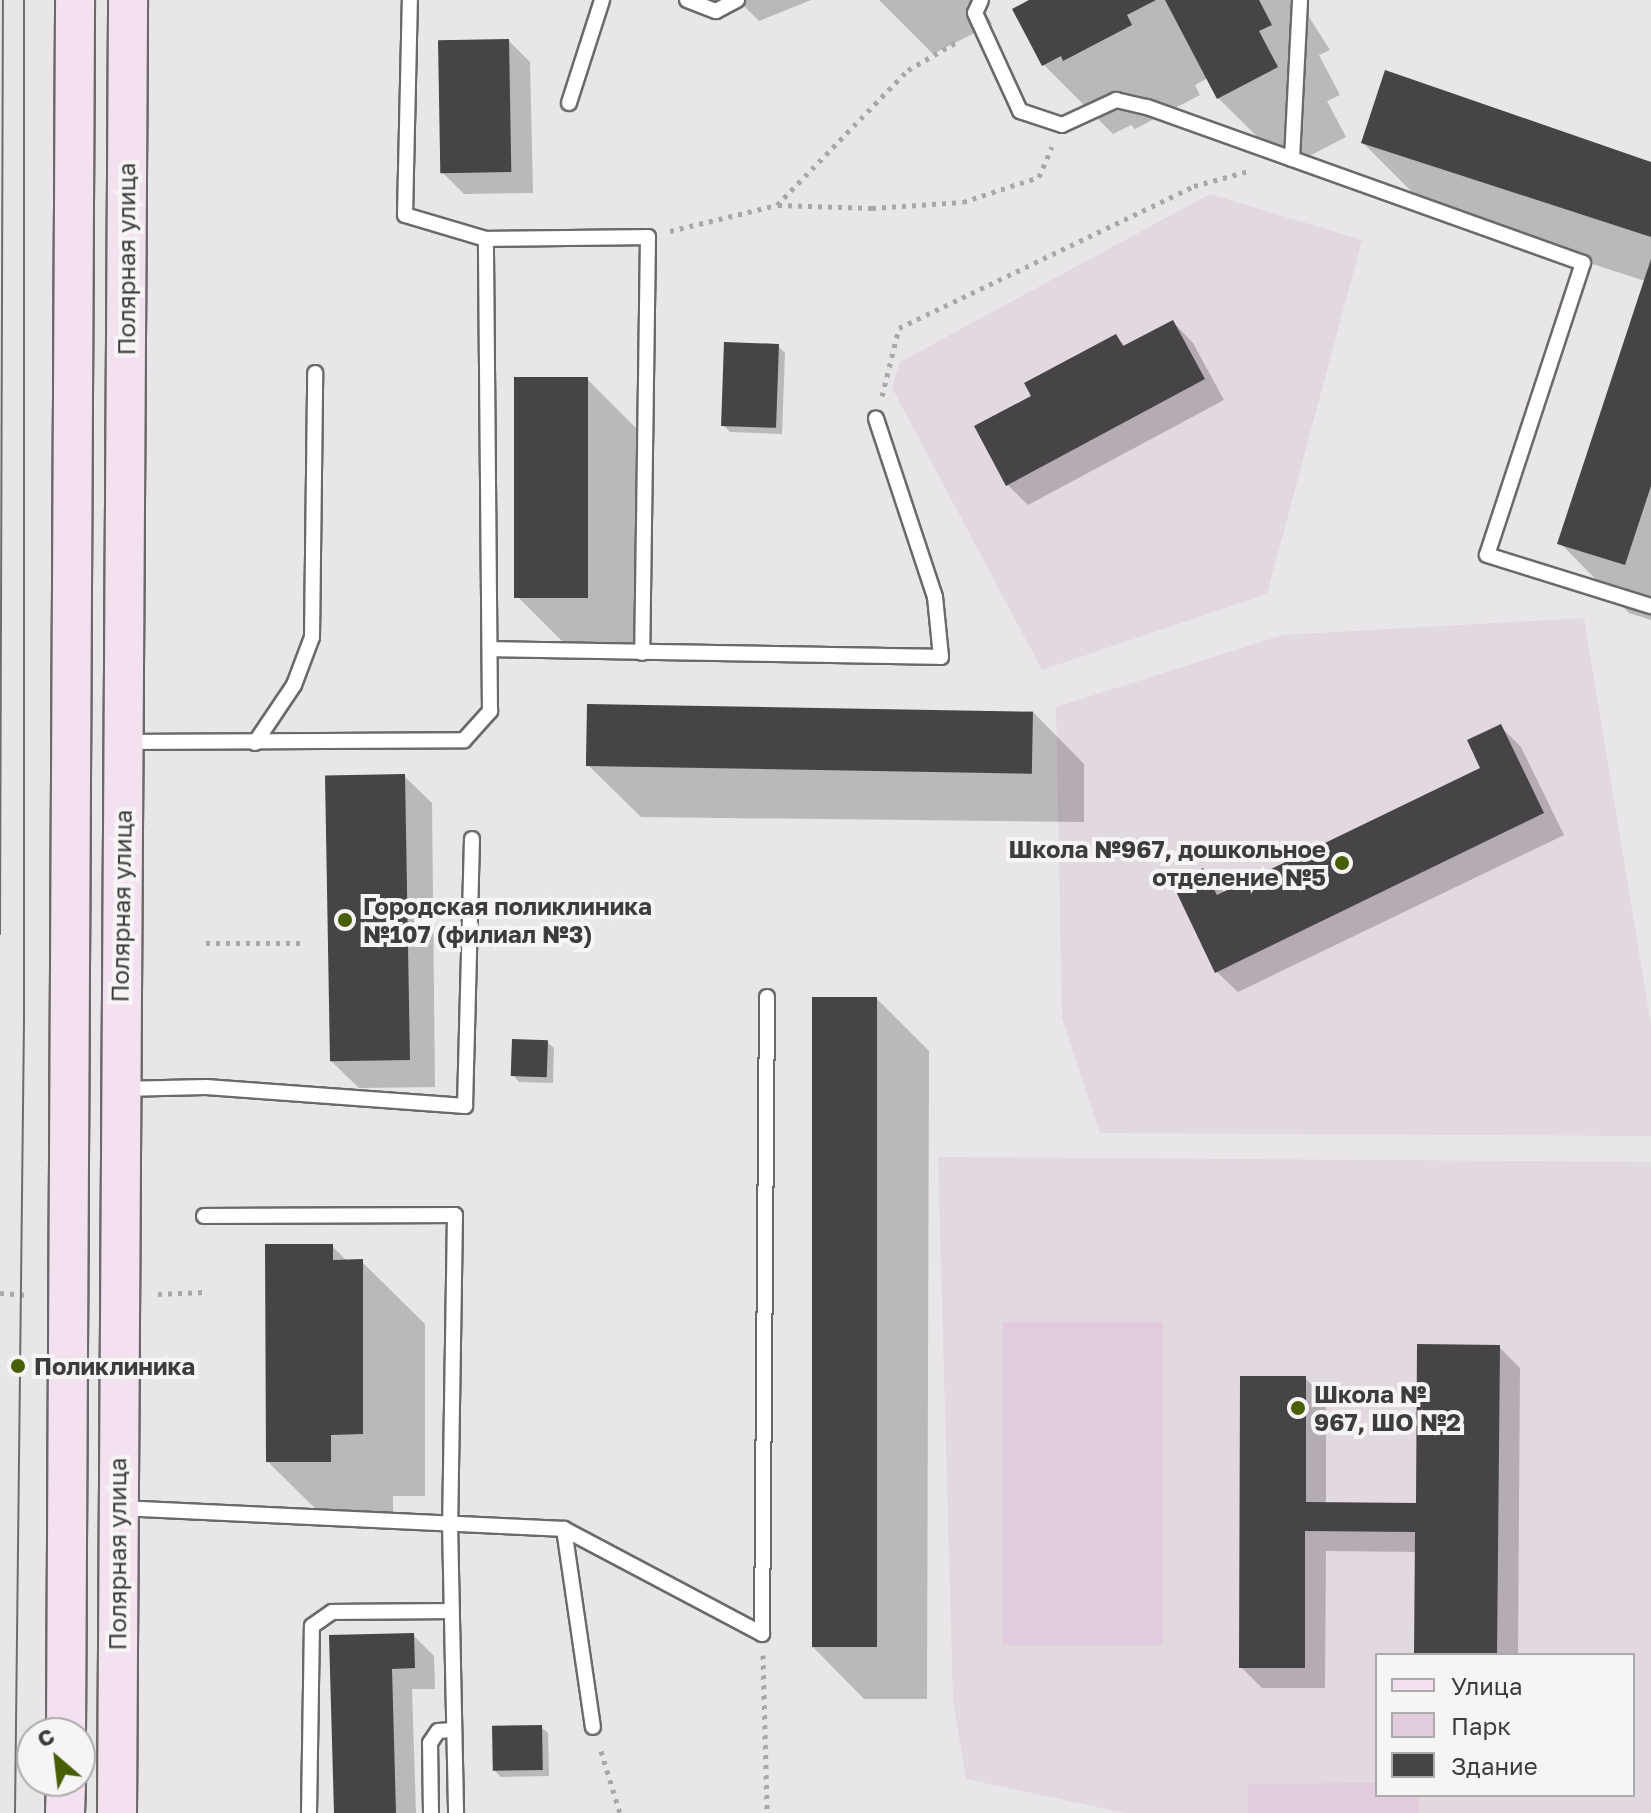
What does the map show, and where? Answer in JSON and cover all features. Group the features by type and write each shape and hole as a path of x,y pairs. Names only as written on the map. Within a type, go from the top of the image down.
{"main road":[{"name":"Полярная улица","path":"66,1717 75,0"},
{"name":"Полярная улица","path":"117,1813 118,1088 128,0"}],"lane":[{"path":"410,0 405,215 486,239 648,237 642,653"},
{"path":"569,103 602,0"},
{"path":"687,0 716,11 737,0"},
{"path":"981,0 975,13 1020,111 1062,125 1116,100 1583,263 1487,555 1651,606"},
{"path":"1292,159 1300,0"},
{"path":"122,742 464,740 490,711 486,239"},
{"path":"255,743 294,685 312,637 315,373"},
{"path":"490,649 941,657 935,597 876,419"},
{"path":"118,1088 206,1087 465,1106 472,839"},
{"path":"117,1507 564,1529 762,1634 767,997"},
{"path":"204,1216 455,1215 450,1523 456,1813"},
{"path":"564,1529 593,1727"},
{"path":"309,1813 312,1626 332,1612 451,1611"},
{"path":"431,1813 430,1743 438,1731 454,1730"}],"path":[{"path":"777,205 908,70 982,27"},
{"path":"648,237 777,205 872,208 963,202 1039,177 1062,125"},
{"path":"876,419 899,328 1194,186 1292,159"},
{"path":"206,943 302,943"},
{"path":"157,1294 205,1292"},
{"path":"0,1293 26,1295"},
{"path":"762,1634 767,1813"},
{"path":"593,1727 620,1813"}],"shaded area":[{"path":"1210,194 1362,240 1267,594 1042,670 892,388 900,362"},
{"name":"Школа №967, дошкольное отделение №5","path":"1584,618 1651,1025 1651,1136 1100,1133 1062,1018 1056,707 1283,635"},
{"name":"Школа № 967, ШО №2","path":"938,1157 1651,1162 1651,1813 1125,1813 966,1779 953,1701"}],"green space":[{"path":"1003,1322 1163,1322 1163,1645 1003,1645"},
{"path":"1375,1783 1375,1797 1418,1797 1419,1813 1248,1813 1248,1784"}],"building":[{"path":"1029,0 1156,0 1127,15 1132,25 1063,61 1061,56 1042,66 1012,9"},
{"path":"1165,0 1259,0 1272,25 1259,31 1278,67 1217,99"},
{"path":"509,39 511,172 440,173 438,40"},
{"path":"1385,70 1651,162 1651,237 1361,143"},
{"path":"1651,259 1651,486 1625,565 1557,544"},
{"path":"1173,320 1205,379 1006,486 974,426 1031,396 1024,383 1116,334 1123,346"},
{"path":"724,342 779,344 776,428 721,426"},
{"path":"514,377 588,377 588,598 514,598"},
{"path":"587,704 1033,712 1032,774 586,766"},
{"path":"1501,724 1544,813 1215,973 1172,883 1203,868 1217,895 1480,768 1467,740"},
{"path":"405,774 410,1060 330,1061 325,775"},
{"path":"812,997 877,997 877,1647 812,1647"},
{"path":"512,1039 548,1040 547,1077 511,1076"},
{"path":"265,1244 333,1244 333,1260 363,1259 363,1434 331,1435 331,1462 266,1462"},
{"path":"1417,1344 1500,1345 1497,1653 1414,1653 1415,1532 1305,1531 1305,1668 1239,1668 1240,1376 1306,1376 1306,1502 1416,1503"},
{"path":"414,1633 415,1668 392,1669 396,1813 334,1813 329,1635"},
{"path":"542,1725 543,1770 493,1771 492,1726"}],"tram line":[{"path":"0,934 3,0"},
{"path":"15,1813 24,1022 24,0"}],"place":[{"name":"Школа №967, дошкольное отделение №5","path":"1342,863"},
{"name":"Городская поликлиника №107 (филиал №3)","path":"345,920"},
{"name":"Поликлиника","path":"18,1366"},
{"name":"Школа № 967, ШО №2","path":"1298,1408"}]}
